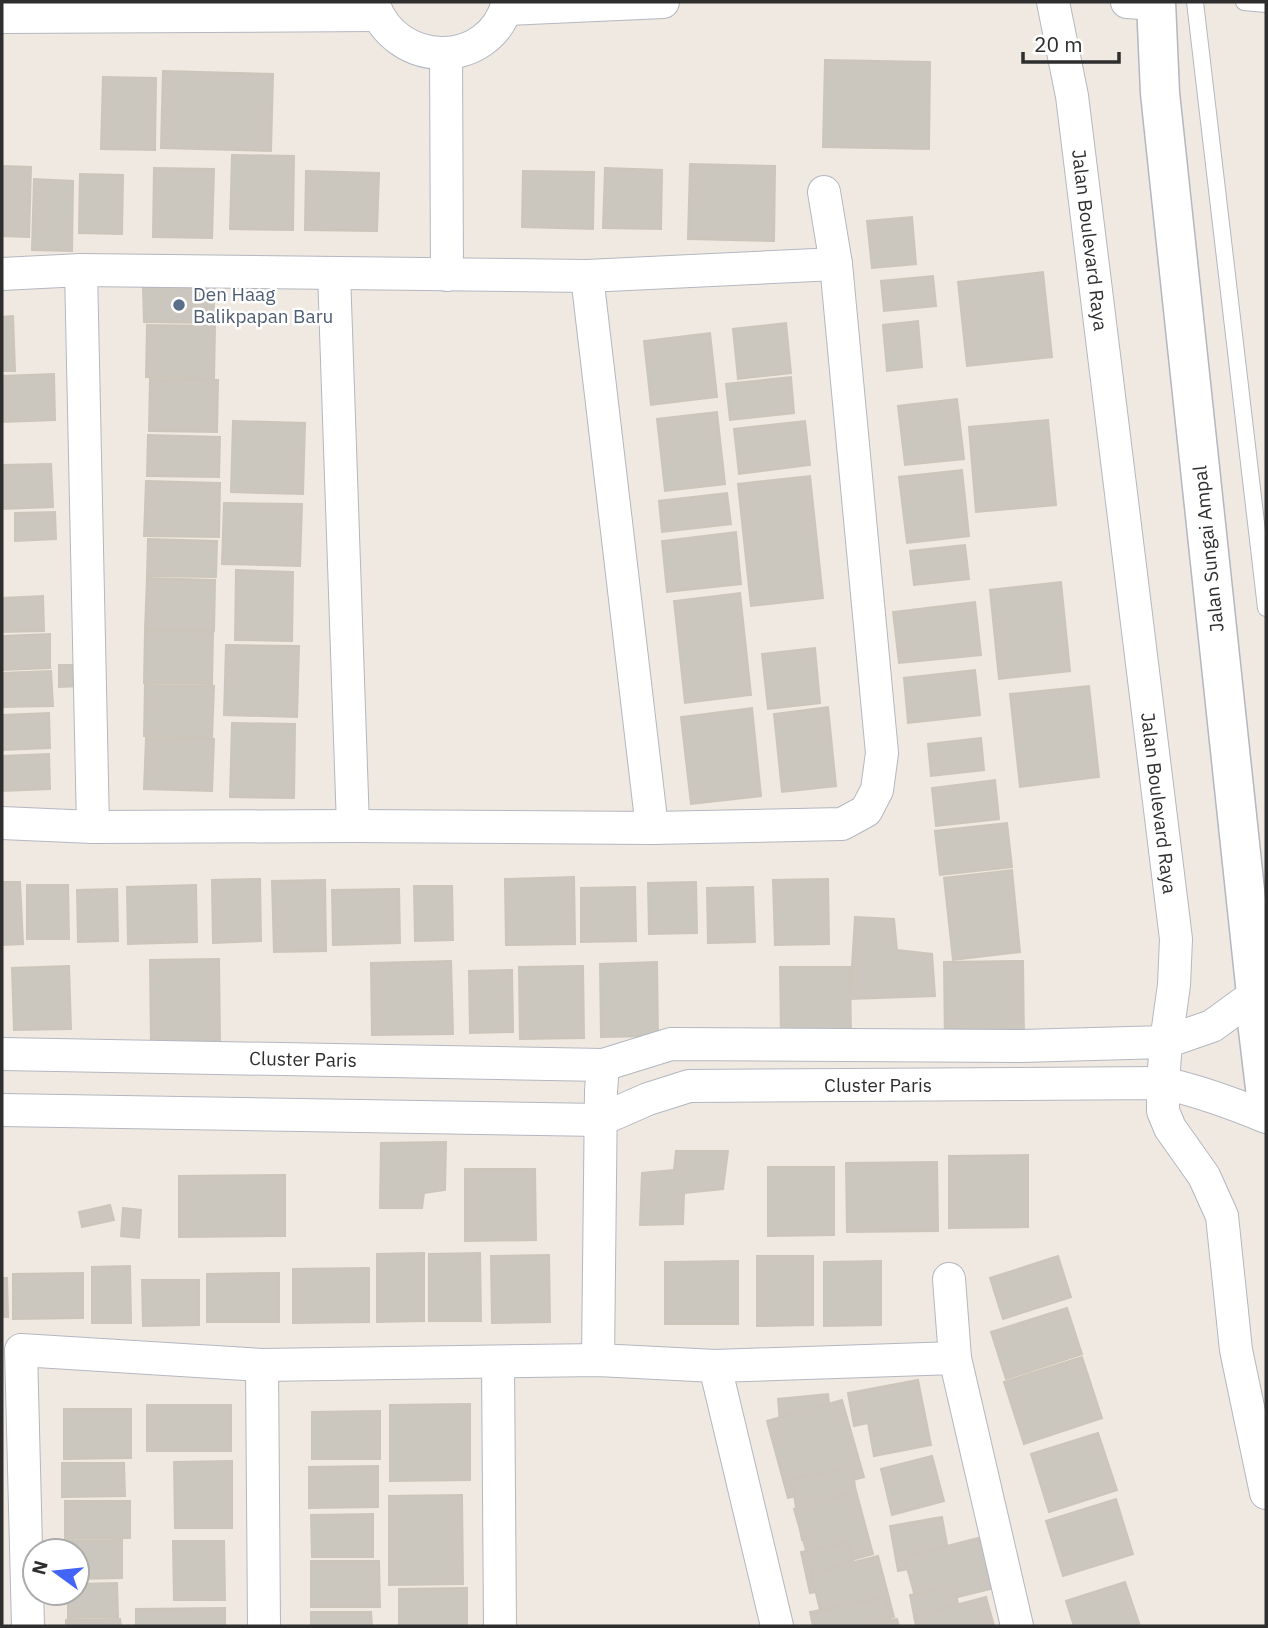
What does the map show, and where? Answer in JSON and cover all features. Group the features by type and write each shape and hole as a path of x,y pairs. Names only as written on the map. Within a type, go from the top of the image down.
{"main road":[{"name":"Jalan Sungai Ampal","path":"1147,3 1160,93 1266,1096"}],"street":[{"path":"2,17 375,8 389,32 406,44 425,52 446,53 465,49 483,40 497,26 507,5 663,2"},
{"name":"Jalan Boulevard Raya","path":"1053,2 1072,96 1176,939 1174,985 1152,1043 1163,1083 1163,1111 1170,1128 1204,1176 1222,1216 1237,1350 1266,1493"},
{"path":"446,53 447,275"},
{"path":"2,823 93,827 652,828 842,824 866,811 877,790 882,753 836,264 824,192"},
{"path":"2,274 81,270 587,276 836,264"},
{"path":"81,270 93,827"},
{"path":"334,273 353,826"},
{"path":"587,276 652,828"},
{"name":"Cluster Paris","path":"2,1054 603,1065 671,1044 1021,1046 1152,1043 1212,1026 1256,994"},
{"path":"1021,1046 1024,1085"},
{"path":"598,1360 603,1065"},
{"name":"Cluster Paris","path":"2,1110 600,1120 648,1099 689,1086 1163,1083 1191,1089 1266,1117"},
{"path":"949,1279 955,1358 1017,1626"},
{"path":"29,1626 11,1350 262,1365 598,1360 715,1366 955,1358"},
{"path":"498,1363 500,1626"},
{"path":"262,1365 264,1626"},
{"path":"715,1366 777,1626"}],"lane":[{"path":"1195,2 1266,608"},
{"path":"1244,2 1266,4"}],"building":[{"path":"825,60 930,62 929,149 823,147"},
{"path":"163,71 273,74 271,151 161,148"},
{"path":"103,77 156,78 155,150 101,149"},
{"path":"232,155 294,156 293,230 230,229"},
{"path":"690,164 775,166 774,241 688,239"},
{"path":"2,166 31,167 29,237 2,236"},
{"path":"154,168 214,169 212,238 153,237"},
{"path":"605,168 662,170 661,229 603,228"},
{"path":"306,171 379,173 377,231 305,230"},
{"path":"523,171 594,172 593,229 522,227"},
{"path":"80,174 123,175 122,234 79,233"},
{"path":"34,179 73,181 72,251 32,250"},
{"path":"912,217 916,264 872,268 867,221"},
{"path":"1043,272 1052,357 967,366 958,282"},
{"path":"933,276 936,306 884,311 881,281"},
{"name":"Den Haag Balikpapan Baru","path":"143,287 214,287 214,323 144,322"},
{"path":"13,316 15,371 2,371 2,317"},
{"path":"918,321 922,367 887,371 883,325"},
{"path":"786,323 791,373 738,379 733,329"},
{"path":"147,325 215,326 214,379 146,377"},
{"path":"710,333 717,397 651,405 644,341"},
{"path":"54,374 55,420 2,422 2,376"},
{"path":"791,377 794,413 730,420 726,384"},
{"path":"150,379 218,380 217,432 149,431"},
{"path":"957,399 964,459 905,465 898,406"},
{"path":"717,412 725,484 665,491 657,419"},
{"path":"1048,420 1056,505 976,512 969,427"},
{"path":"233,421 305,423 303,494 231,492"},
{"path":"805,421 810,465 739,474 734,429"},
{"path":"148,435 220,437 219,477 147,476"},
{"path":"51,464 53,507 2,509 2,465"},
{"path":"962,470 969,536 907,543 899,477"},
{"path":"810,476 823,598 751,606 738,484"},
{"path":"146,481 220,483 219,537 144,536"},
{"path":"727,493 731,524 662,532 659,501"},
{"path":"224,503 302,504 300,566 222,564"},
{"path":"55,512 56,539 15,541 15,513"},
{"path":"736,532 741,584 667,592 662,541"},
{"path":"148,539 217,541 216,577 147,576"},
{"path":"965,545 969,579 914,585 910,551"},
{"path":"236,570 293,572 292,641 235,640"},
{"path":"147,578 215,580 214,631 145,630"},
{"path":"1061,582 1070,671 999,679 990,590"},
{"path":"740,593 751,695 685,703 674,601"},
{"path":"43,596 44,631 2,632 2,598"},
{"path":"975,602 981,655 899,663 893,612"},
{"path":"145,631 213,632 212,684 144,683"},
{"path":"50,634 50,668 2,670 2,636"},
{"path":"226,645 299,646 297,717 224,715"},
{"path":"815,648 820,703 768,709 762,654"},
{"path":"59,665 81,665 81,686 59,687"},
{"path":"975,670 980,715 908,723 904,678"},
{"path":"51,671 53,706 2,707 2,673"},
{"path":"145,685 214,686 212,738 144,736"},
{"path":"1089,686 1099,777 1020,787 1010,694"},
{"path":"828,707 836,786 782,792 774,714"},
{"path":"752,708 761,796 691,804 681,717"},
{"path":"49,713 50,748 2,750 2,715"},
{"path":"232,723 295,724 294,798 230,797"},
{"path":"146,738 214,739 212,791 144,789"},
{"path":"981,738 984,770 931,776 928,744"},
{"path":"49,754 50,789 2,791 2,756"},
{"path":"995,780 999,819 936,826 932,788"},
{"path":"1007,823 1012,867 940,875 935,831"},
{"path":"1012,870 1020,952 953,960 944,878"},
{"path":"574,877 575,944 506,945 505,879"},
{"path":"260,879 261,941 213,943 212,880"},
{"path":"828,879 829,944 775,945 773,880"},
{"path":"325,880 326,951 274,952 272,881"},
{"path":"2,882 20,882 23,944 2,945"},
{"path":"696,882 697,933 649,934 648,883"},
{"path":"27,885 68,885 69,939 27,939"},
{"path":"196,885 197,942 128,944 127,887"},
{"path":"414,886 452,886 453,940 415,941"},
{"path":"635,887 636,941 581,942 581,888"},
{"path":"753,887 755,942 708,943 707,888"},
{"path":"117,889 118,941 78,942 77,890"},
{"path":"399,889 400,943 333,945 332,890"},
{"path":"855,917 894,919 897,950 932,954 935,996 850,999"},
{"path":"219,959 220,1045 151,1046 150,960"},
{"path":"451,961 453,1034 372,1035 371,963"},
{"path":"1023,961 1024,1043 945,1044 944,962"},
{"path":"657,962 658,1036 601,1037 600,964"},
{"path":"69,966 71,1029 14,1030 12,968"},
{"path":"583,966 584,1038 520,1039 519,967"},
{"path":"780,967 850,967 851,1038 781,1039"},
{"path":"512,970 513,1032 470,1033 469,971"},
{"path":"446,1142 445,1190 424,1193 422,1208 380,1208 381,1143"},
{"path":"676,1151 728,1151 723,1189 684,1193 683,1224 640,1225 642,1173 674,1170"},
{"path":"1028,1155 1028,1227 949,1228 949,1156"},
{"path":"937,1162 938,1231 847,1232 846,1163"},
{"path":"768,1167 834,1167 834,1235 768,1236"},
{"path":"465,1169 535,1169 536,1240 465,1241"},
{"path":"285,1175 285,1236 179,1237 179,1176"},
{"path":"110,1205 114,1220 82,1227 79,1212"},
{"path":"123,1208 141,1210 139,1238 121,1236"},
{"path":"424,1253 424,1321 377,1322 377,1254"},
{"path":"480,1253 481,1321 429,1321 429,1254"},
{"path":"549,1255 550,1322 492,1323 491,1256"},
{"path":"757,1256 813,1256 813,1325 757,1326"},
{"path":"1058,1256 1071,1297 1003,1319 990,1278"},
{"path":"738,1261 738,1324 665,1324 665,1262"},
{"path":"881,1261 881,1325 824,1326 824,1262"},
{"path":"130,1266 131,1323 92,1323 92,1267"},
{"path":"369,1268 369,1322 293,1323 293,1269"},
{"path":"83,1273 83,1318 13,1319 13,1274"},
{"path":"279,1273 279,1322 207,1322 207,1274"},
{"path":"2,1278 7,1278 8,1317 2,1317"},
{"path":"142,1280 199,1280 199,1325 143,1326"},
{"path":"1067,1308 1082,1354 1006,1379 991,1332"},
{"path":"1082,1357 1102,1418 1024,1444 1004,1382"},
{"path":"918,1380 931,1445 874,1456 868,1423 854,1426 848,1393"},
{"path":"828,1394 834,1453 783,1458 778,1399"},
{"path":"842,1400 864,1477 788,1498 767,1421"},
{"path":"470,1404 470,1480 390,1481 390,1405"},
{"path":"147,1405 231,1405 231,1451 147,1451"},
{"path":"64,1409 131,1409 131,1458 64,1459"},
{"path":"380,1411 380,1459 312,1459 312,1412"},
{"path":"1098,1433 1117,1490 1049,1512 1031,1454"},
{"path":"932,1456 944,1501 892,1515 881,1469"},
{"path":"232,1461 232,1528 175,1528 174,1462"},
{"path":"62,1463 124,1463 125,1496 62,1497"},
{"path":"378,1466 378,1507 309,1508 309,1467"},
{"path":"852,1468 862,1529 802,1540 791,1479"},
{"path":"856,1491 873,1554 812,1571 794,1509"},
{"path":"462,1495 463,1584 389,1585 389,1496"},
{"path":"1116,1499 1133,1554 1063,1576 1046,1521"},
{"path":"65,1501 130,1501 130,1538 65,1537"},
{"path":"373,1514 373,1557 312,1557 311,1515"},
{"path":"942,1517 950,1561 898,1571 890,1526"},
{"path":"982,1537 994,1588 918,1607 904,1557"},
{"path":"122,1540 122,1578 91,1579 91,1541"},
{"path":"173,1541 224,1541 225,1600 174,1600"},
{"path":"849,1542 860,1593 834,1599 832,1589 810,1593 801,1552"},
{"path":"878,1556 894,1617 859,1626 824,1626 811,1573"},
{"path":"311,1561 379,1561 380,1607 311,1607"},
{"path":"1125,1582 1140,1626 1074,1626 1066,1601"},
{"path":"117,1583 118,1617 68,1618 68,1607 91,1607 91,1584"},
{"path":"954,1586 959,1608 943,1611 946,1626 916,1626 910,1595"},
{"path":"467,1588 467,1626 399,1626 399,1589"},
{"path":"886,1597 892,1626 813,1626 810,1612"},
{"path":"986,1597 994,1626 917,1626 914,1616"},
{"path":"225,1608 225,1626 136,1626 136,1609"},
{"path":"311,1612 371,1612 372,1626 311,1626"},
{"path":"120,1619 121,1626 66,1626 66,1620"},
{"path":"897,1619 899,1626 869,1626"}],"place":[{"name":"Den Haag Balikpapan Baru","path":"179,305"}]}
